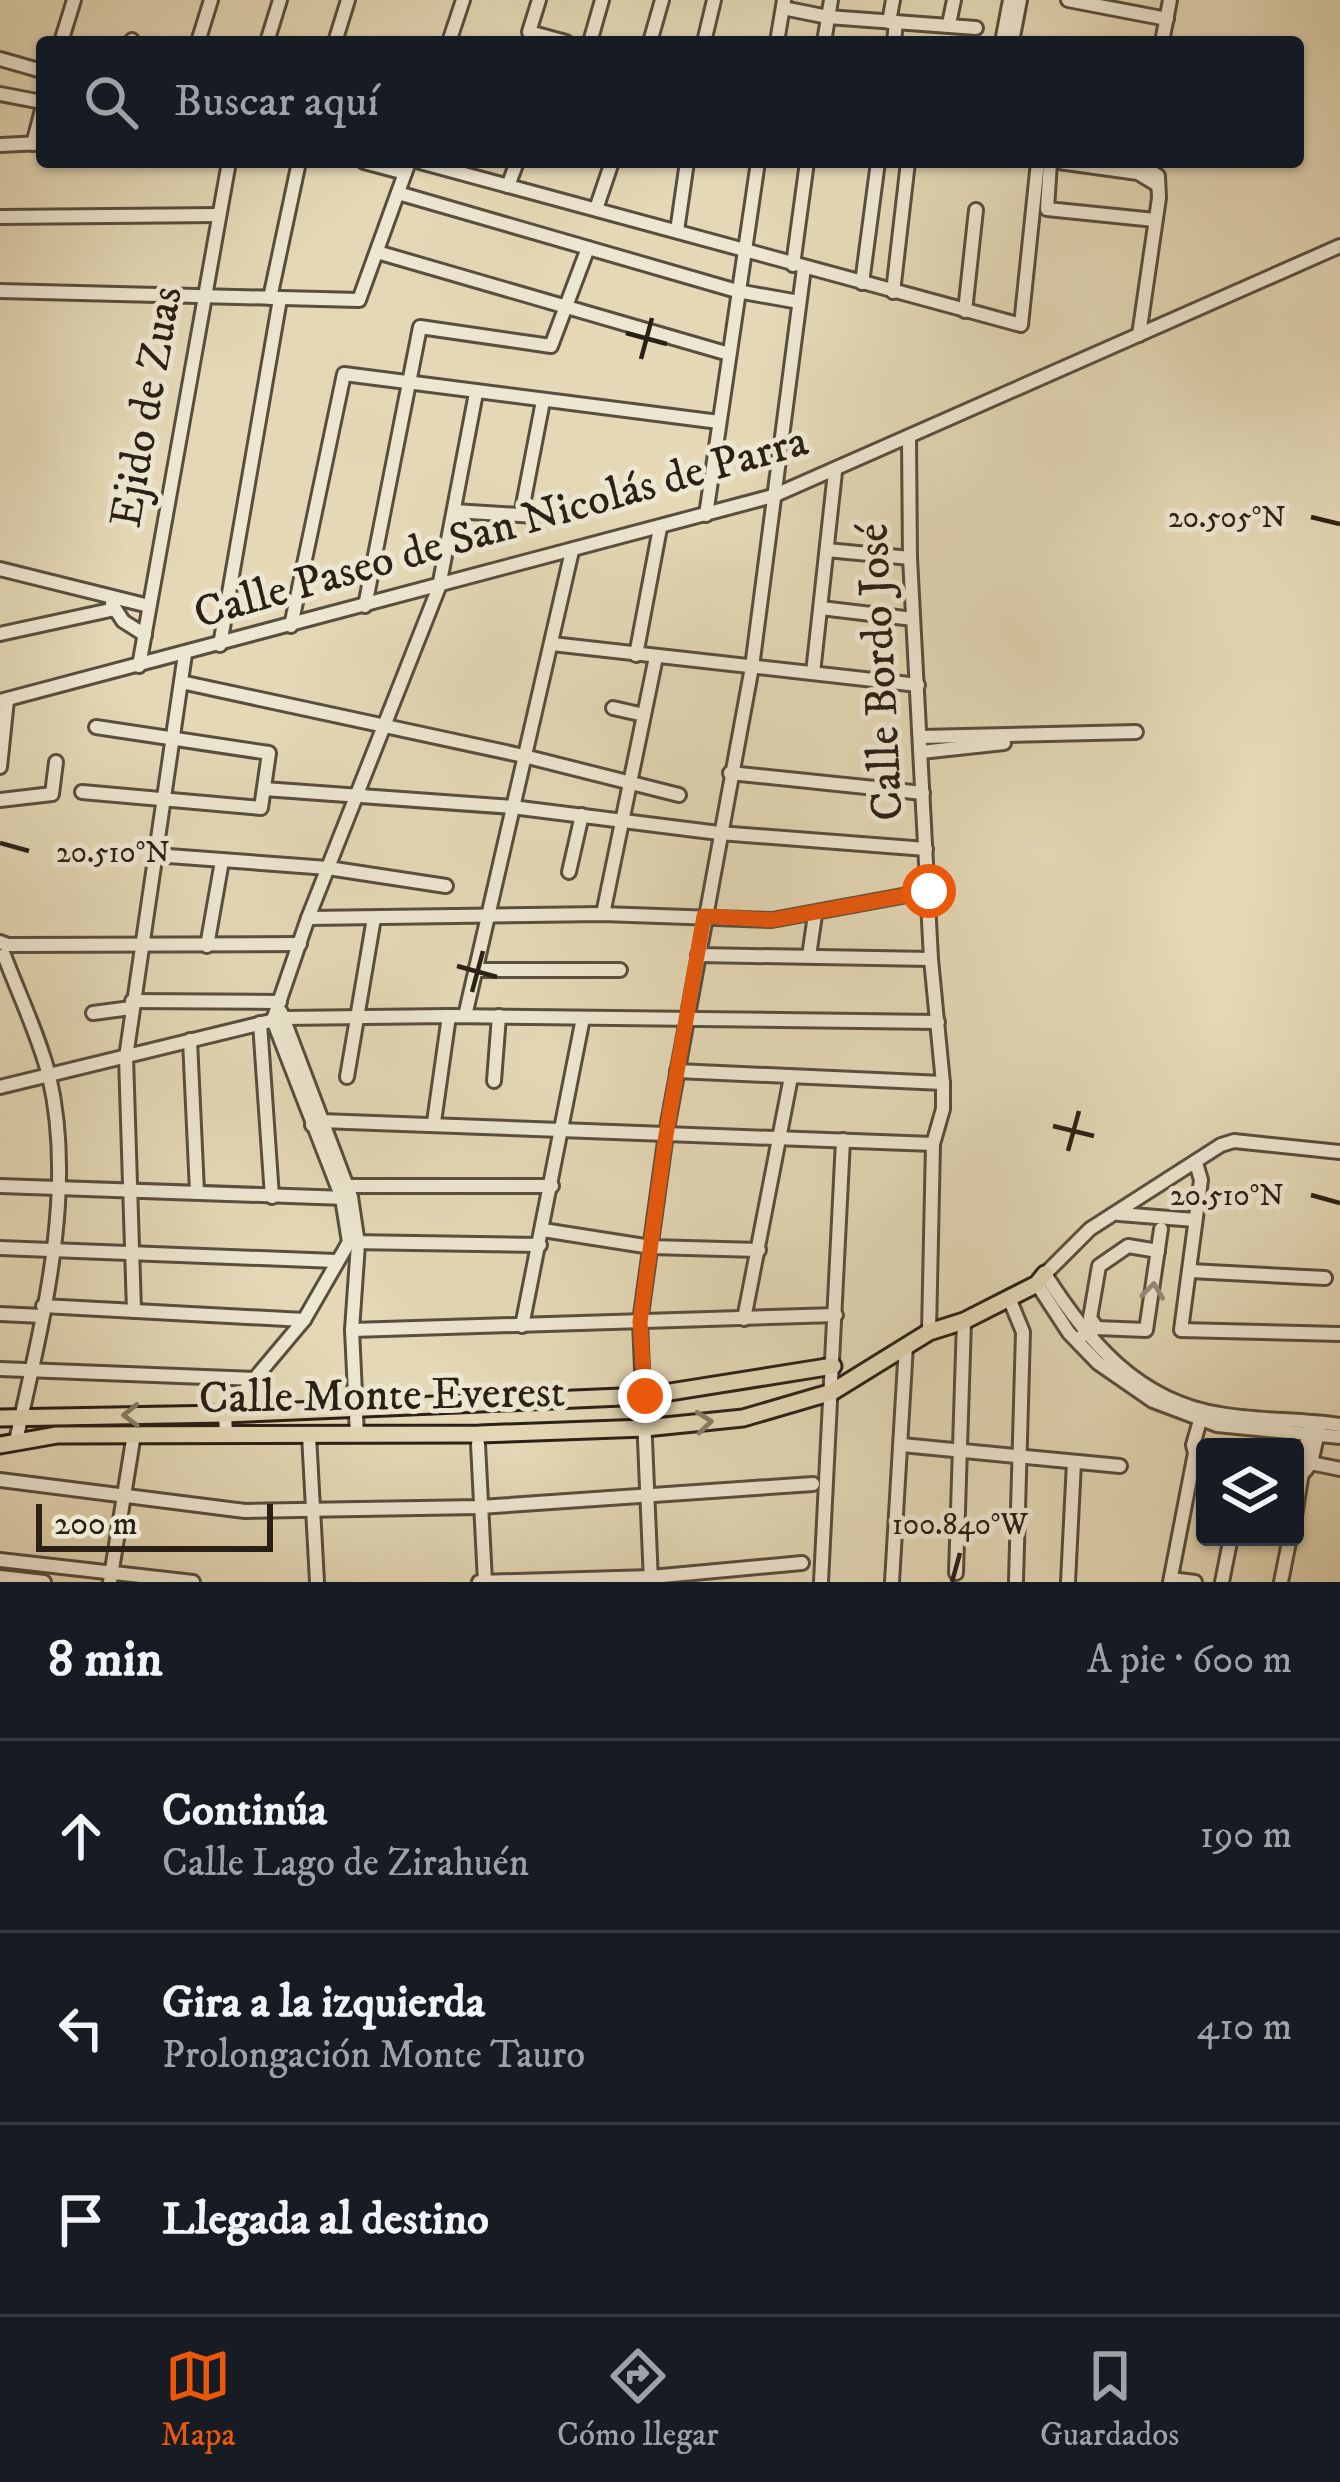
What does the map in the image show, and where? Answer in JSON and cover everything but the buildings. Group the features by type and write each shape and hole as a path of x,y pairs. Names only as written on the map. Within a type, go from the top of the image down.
{"main road":[{"name":"Calle Monte Everest","path":"8,1443 57,1435 645,1428 743,1418 832,1392 929,1332 964,1321 1041,1279"},
{"name":"Calle Monte Everest","path":"0,1418 225,1414 645,1396 833,1366"}],"street":[{"path":"63,36 74,0"},
{"path":"200,36 211,0"},
{"path":"269,36 280,0"},
{"path":"337,36 348,0"},
{"path":"451,36 463,0"},
{"path":"539,0 529,32 543,36"},
{"path":"592,36 602,0"},
{"path":"652,36 662,0"},
{"path":"705,36 714,0"},
{"path":"825,36 830,0"},
{"path":"892,0 893,36"},
{"path":"949,25 954,0"},
{"path":"1003,36 1010,0"},
{"path":"1013,36 1020,0"},
{"path":"1070,0 1120,6 1166,19"},
{"path":"1163,36 1170,0"},
{"path":"778,36 783,4 827,17 976,28"},
{"path":"922,36 923,24"},
{"path":"0,58 36,69"},
{"path":"0,94 36,104"},
{"path":"0,145 36,144"},
{"name":"Ejido de Zuas","path":"139,666 228,168"},
{"path":"220,644 298,168"},
{"path":"0,291 359,300 407,168"},
{"path":"442,168 1021,326 1037,168"},
{"path":"508,186 515,168"},
{"path":"596,209 610,168"},
{"path":"677,231 686,168"},
{"path":"706,515 757,168"},
{"path":"651,1579 640,1322 666,1135 752,667 799,302 806,168"},
{"path":"862,284 877,168"},
{"path":"893,292 907,168"},
{"path":"1054,168 1047,209 1155,220"},
{"path":"1138,335 1158,185 1158,176 1144,168"},
{"path":"398,193 737,291 799,302"},
{"path":"965,311 976,210"},
{"path":"0,217 219,215"},
{"name":"Calle Paseo de San Nicolás de Parra","path":"4,700 773,496 1340,246"},
{"path":"365,606 420,328 551,346 588,248"},
{"path":"377,252 729,354"},
{"path":"291,626 344,374 719,422"},
{"path":"272,1197 275,1014 439,586 476,393"},
{"path":"520,514 543,401"},
{"name":"Calle Bordo José","path":"909,439 910,558 931,959 944,1083 943,1109 933,1144 929,1332"},
{"path":"813,673 835,472"},
{"path":"454,511 551,517"},
{"path":"636,655 660,528"},
{"path":"827,550 910,558"},
{"path":"465,1016 572,551"},
{"path":"0,569 111,603 149,606"},
{"path":"0,634 111,603"},
{"path":"111,603 123,621 145,635"},
{"path":"821,608 913,619"},
{"path":"552,644 918,685"},
{"path":"134,1311 126,1057 185,654"},
{"path":"603,914 656,657"},
{"path":"181,682 524,756 679,795"},
{"path":"0,767 4,700"},
{"path":"613,708 644,715"},
{"path":"82,792 261,808 269,753 96,727"},
{"path":"921,744 1136,732"},
{"path":"0,800 52,794 56,762"},
{"path":"730,772 923,793"},
{"path":"264,788 512,807 719,833 926,849"},
{"path":"569,872 582,815"},
{"path":"155,855 328,868 446,886"},
{"path":"207,946 223,861"},
{"path":"308,918 603,914 772,920 929,891"},
{"path":"809,956 815,915"},
{"path":"347,1077 374,918"},
{"path":"8,1443 21,1418 43,1311 57,1188 57,1127 49,1075 3,949 300,944"},
{"path":"698,955 931,959"},
{"path":"475,970 620,970"},
{"path":"94,1013 132,1004 356,1016 938,1022"},
{"path":"0,1087 275,1014"},
{"path":"275,1014 347,1194 353,1243 357,1435"},
{"path":"434,1122 448,1016"},
{"path":"494,1081 499,1016"},
{"path":"522,1326 584,1018"},
{"path":"190,1040 197,1192"},
{"path":"677,1071 944,1083"},
{"path":"744,1319 791,1077"},
{"path":"317,1122 434,1122 933,1144"},
{"path":"821,1582 843,1141"},
{"name":"Calle Monte Everest","path":"1041,1279 1069,1246 1221,1144 1234,1141 1340,1152"},
{"path":"1196,1163 1201,1180 1181,1330 1340,1334"},
{"path":"0,1186 272,1197 552,1186"},
{"path":"1116,1214 1195,1220"},
{"path":"1083,1330 1146,1330 1161,1229"},
{"path":"226,1435 225,1414 304,1320 336,1261 353,1243 542,1238 759,1250"},
{"path":"1083,1330 1099,1266 1128,1246 1158,1251"},
{"path":"0,1248 336,1261"},
{"path":"1190,1270 1325,1277"},
{"path":"1041,1279 1126,1385 1206,1417 1314,1427 1340,1424"},
{"path":"1010,1298 1022,1332 1016,1581"},
{"path":"0,1314 134,1311 304,1320"},
{"path":"352,1330 836,1315"},
{"path":"956,1573 964,1321"},
{"path":"892,1582 906,1345"},
{"path":"0,1369 258,1379"},
{"path":"1201,1438 1206,1417"},
{"path":"1314,1427 1340,1437"},
{"path":"1304,1474 1314,1427"},
{"path":"111,1576 134,1434"},
{"path":"309,1435 317,1582"},
{"path":"478,1444 482,1582 651,1579 802,1563"},
{"path":"902,1445 1120,1466"},
{"path":"1196,1458 1170,1581 1196,1582"},
{"path":"1068,1582 1074,1462"},
{"path":"1306,1465 1340,1469"},
{"path":"0,1480 245,1511 480,1507 813,1484"},
{"path":"1222,1582 1230,1546"},
{"path":"1280,1582 1288,1546"},
{"path":"0,1560 193,1582"},
{"path":"0,1577 44,1582"}],"route":[{"path":"645,1396 640,1322 704,916 772,920 929,891"}]}
